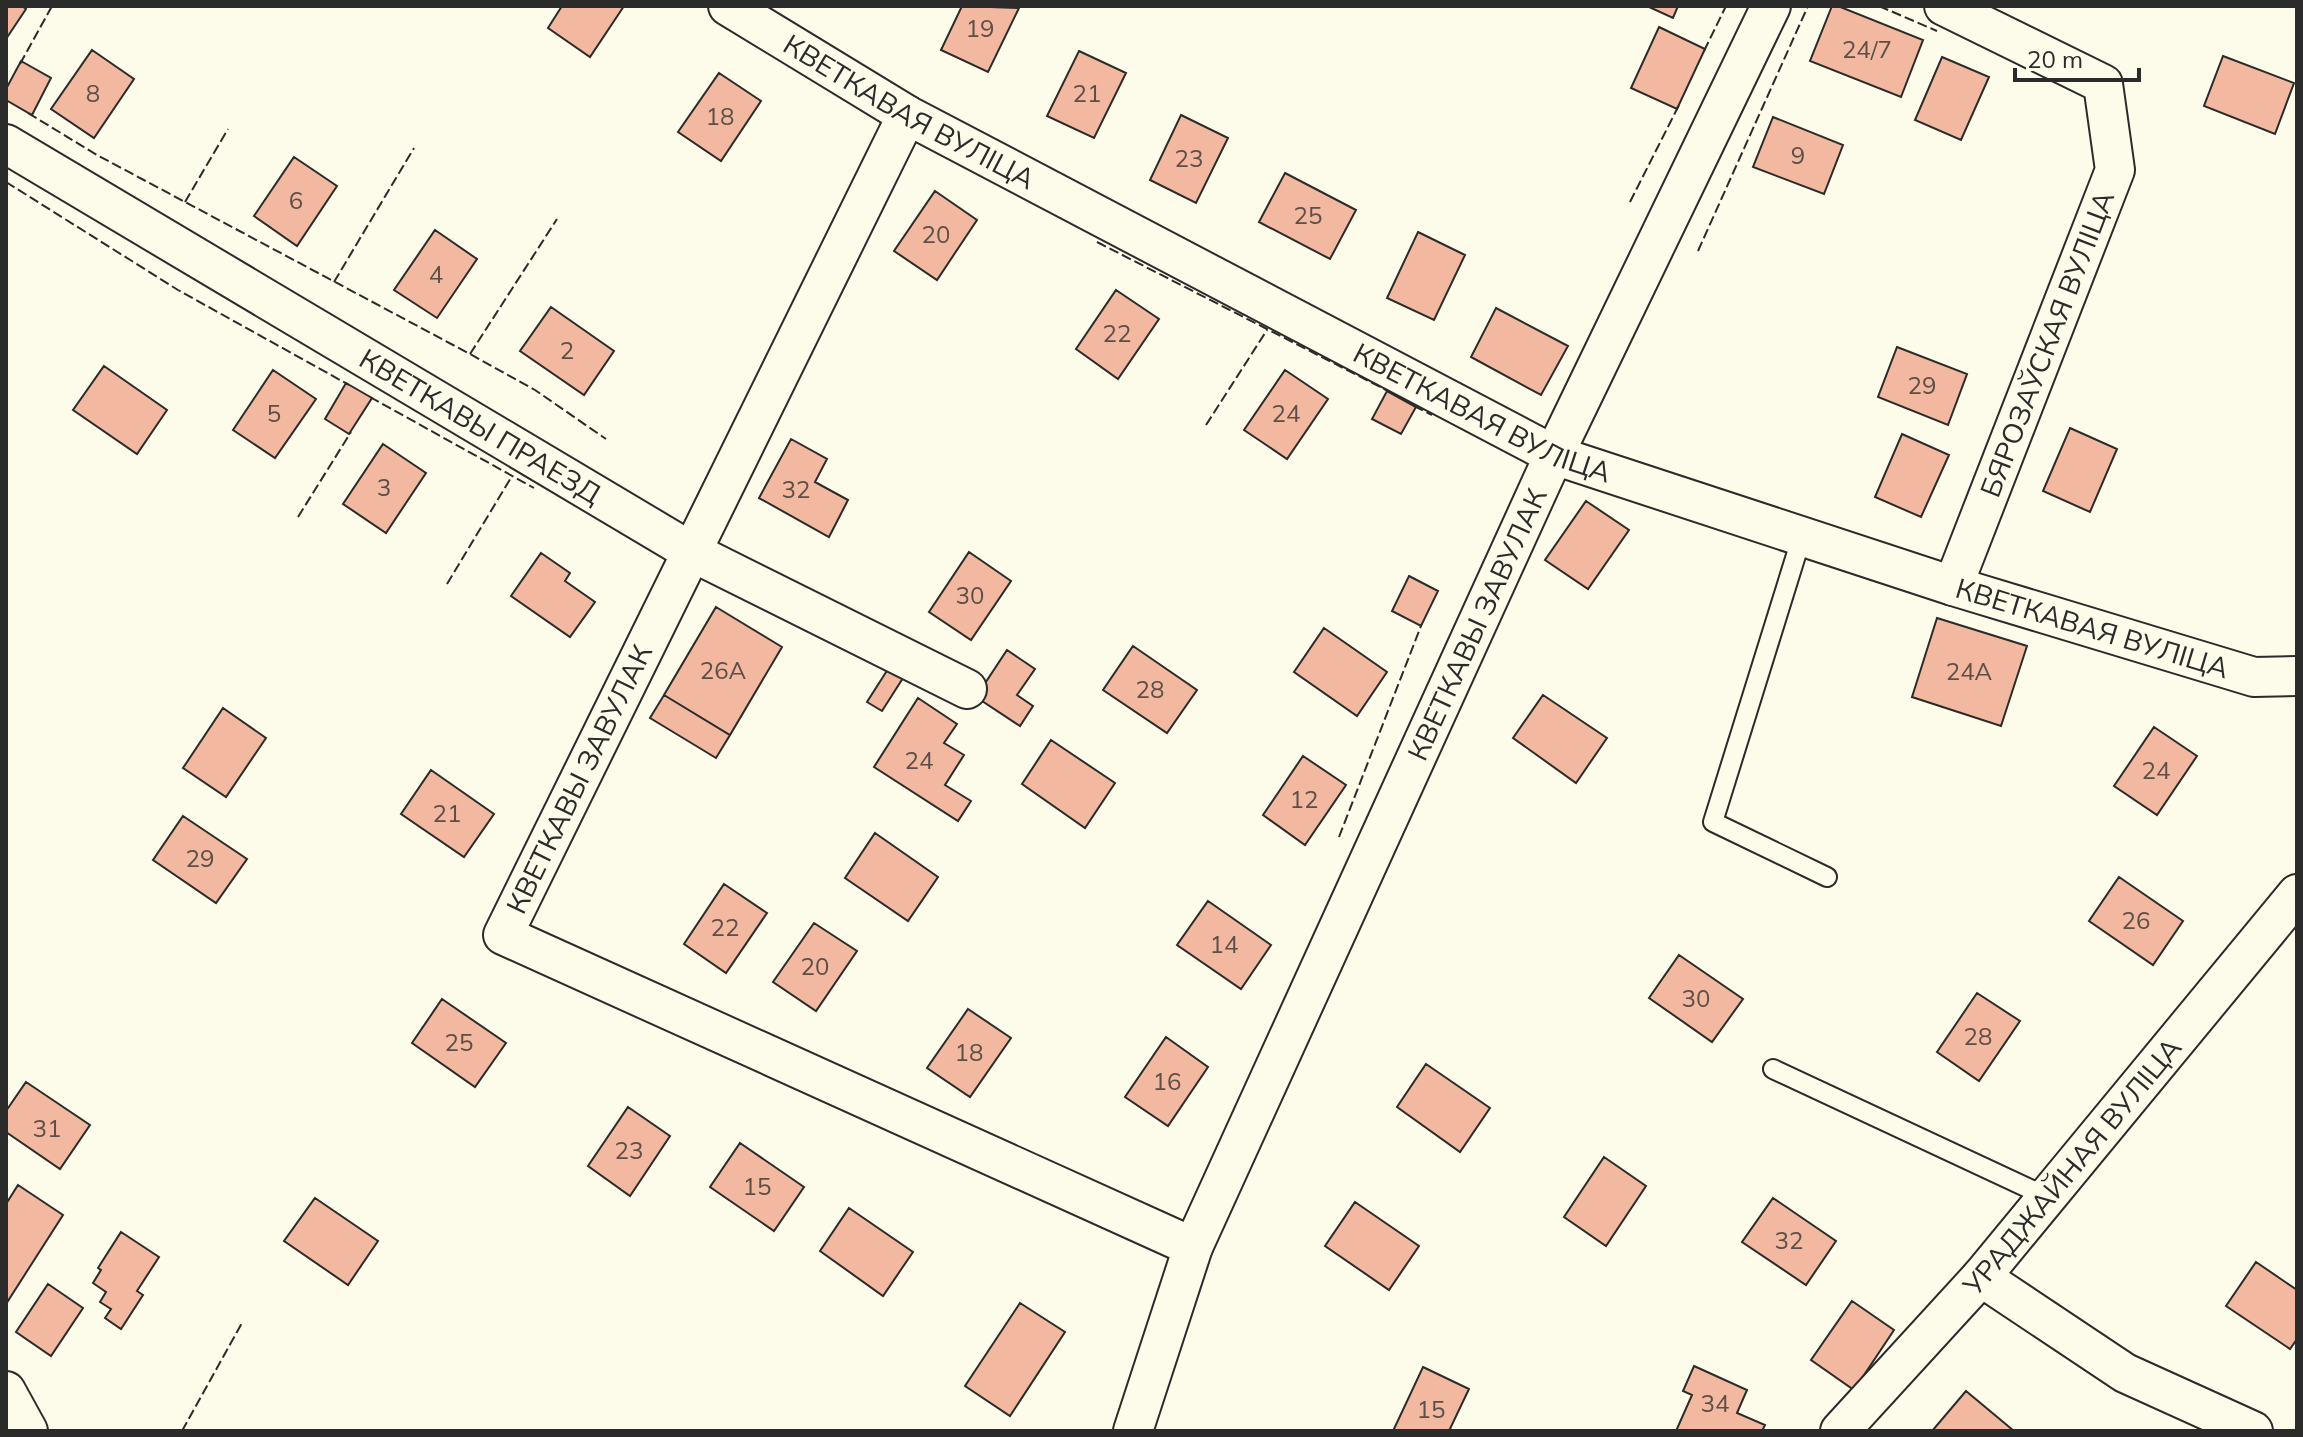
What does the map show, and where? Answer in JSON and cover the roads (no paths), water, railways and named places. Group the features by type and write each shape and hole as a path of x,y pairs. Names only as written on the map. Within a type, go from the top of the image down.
{"street":[{"name":"КВЕТКАВАЯ ВУЛІЦА","path":"728,6 907,115 1554,455 1953,586 2254,677 2297,676"},
{"name":"КВЕТКАВЫ ЗАВУЛАК","path":"1133,1431 1193,1247 1554,455 1771,6"},
{"name":"БЯРОЗАЎСКАЯ ВУЛІЦА","path":"1944,6 2103,84 2115,170 1953,586"},
{"name":"КВЕТКАВЫ ЗАВУЛАК","path":"907,115 503,935 1193,1247"},
{"name":"КВЕТКАВЫ ПРАЕЗД","path":"6,144 690,551 967,689"},
{"path":"2254,677 2297,696"},
{"name":"УРАДЖАЙНАЯ ВУЛІЦА","path":"1840,1431 1981,1277 2297,894"},
{"path":"1981,1277 2125,1373 2253,1431"},
{"path":"6,1391 28,1431"}],"lane":[{"path":"1802,536 1713,822 1827,877"},
{"path":"1773,1069 2047,1197"}]}
